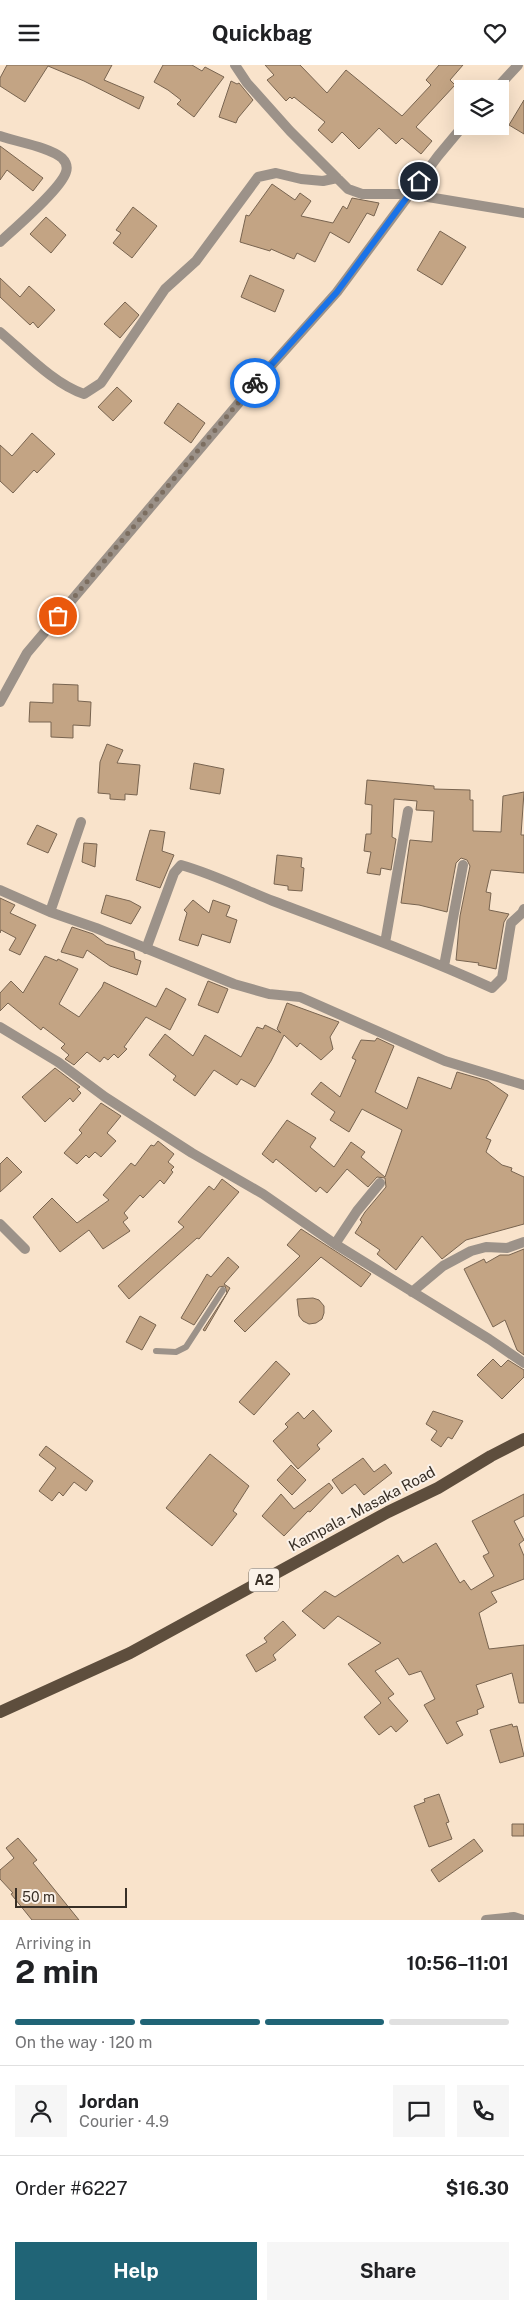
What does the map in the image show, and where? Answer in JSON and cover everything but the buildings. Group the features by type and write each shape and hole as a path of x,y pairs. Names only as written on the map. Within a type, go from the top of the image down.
{"main road":[{"name":"Kampala - Masaka Road","path":"0,1712 130,1653 388,1512 438,1488 491,1456 524,1439"}],"street":[{"path":"235,65 247,83 290,131 348,189 362,194 410,194 524,213"},
{"path":"504,80 518,65"},
{"path":"0,702 27,653 248,392 337,292 456,135"},
{"path":"0,136 50,151 67,164 67,170 64,177 44,200 0,242"},
{"path":"0,332 55,377 75,391 84,394 101,383 165,289 196,261 258,177 276,173 301,179 322,181 337,179"},
{"path":"386,943 408,811"},
{"path":"50,913 81,822"},
{"path":"146,949 174,873 182,865 200,870 248,891 444,966 492,988 497,985 502,977 511,923 524,909"},
{"path":"444,966 463,865"},
{"path":"0,890 50,913 234,984 269,993 300,997 444,1061 524,1085"},
{"path":"0,1027 58,1062 105,1097 184,1148 263,1194 335,1245 489,1339 524,1363"},
{"path":"335,1245 357,1211 380,1183"},
{"path":"0,1224 25,1249"},
{"path":"412,1292 443,1266 471,1251 486,1247 507,1248 524,1241"},
{"path":"486,1920 514,1917 523,1920"}],"lane":[{"path":"156,1351 176,1352 186,1347 223,1290"}],"way so far":[{"path":"58,616 255,383"}],"route":[{"path":"255,383 337,292 419,181"}]}
